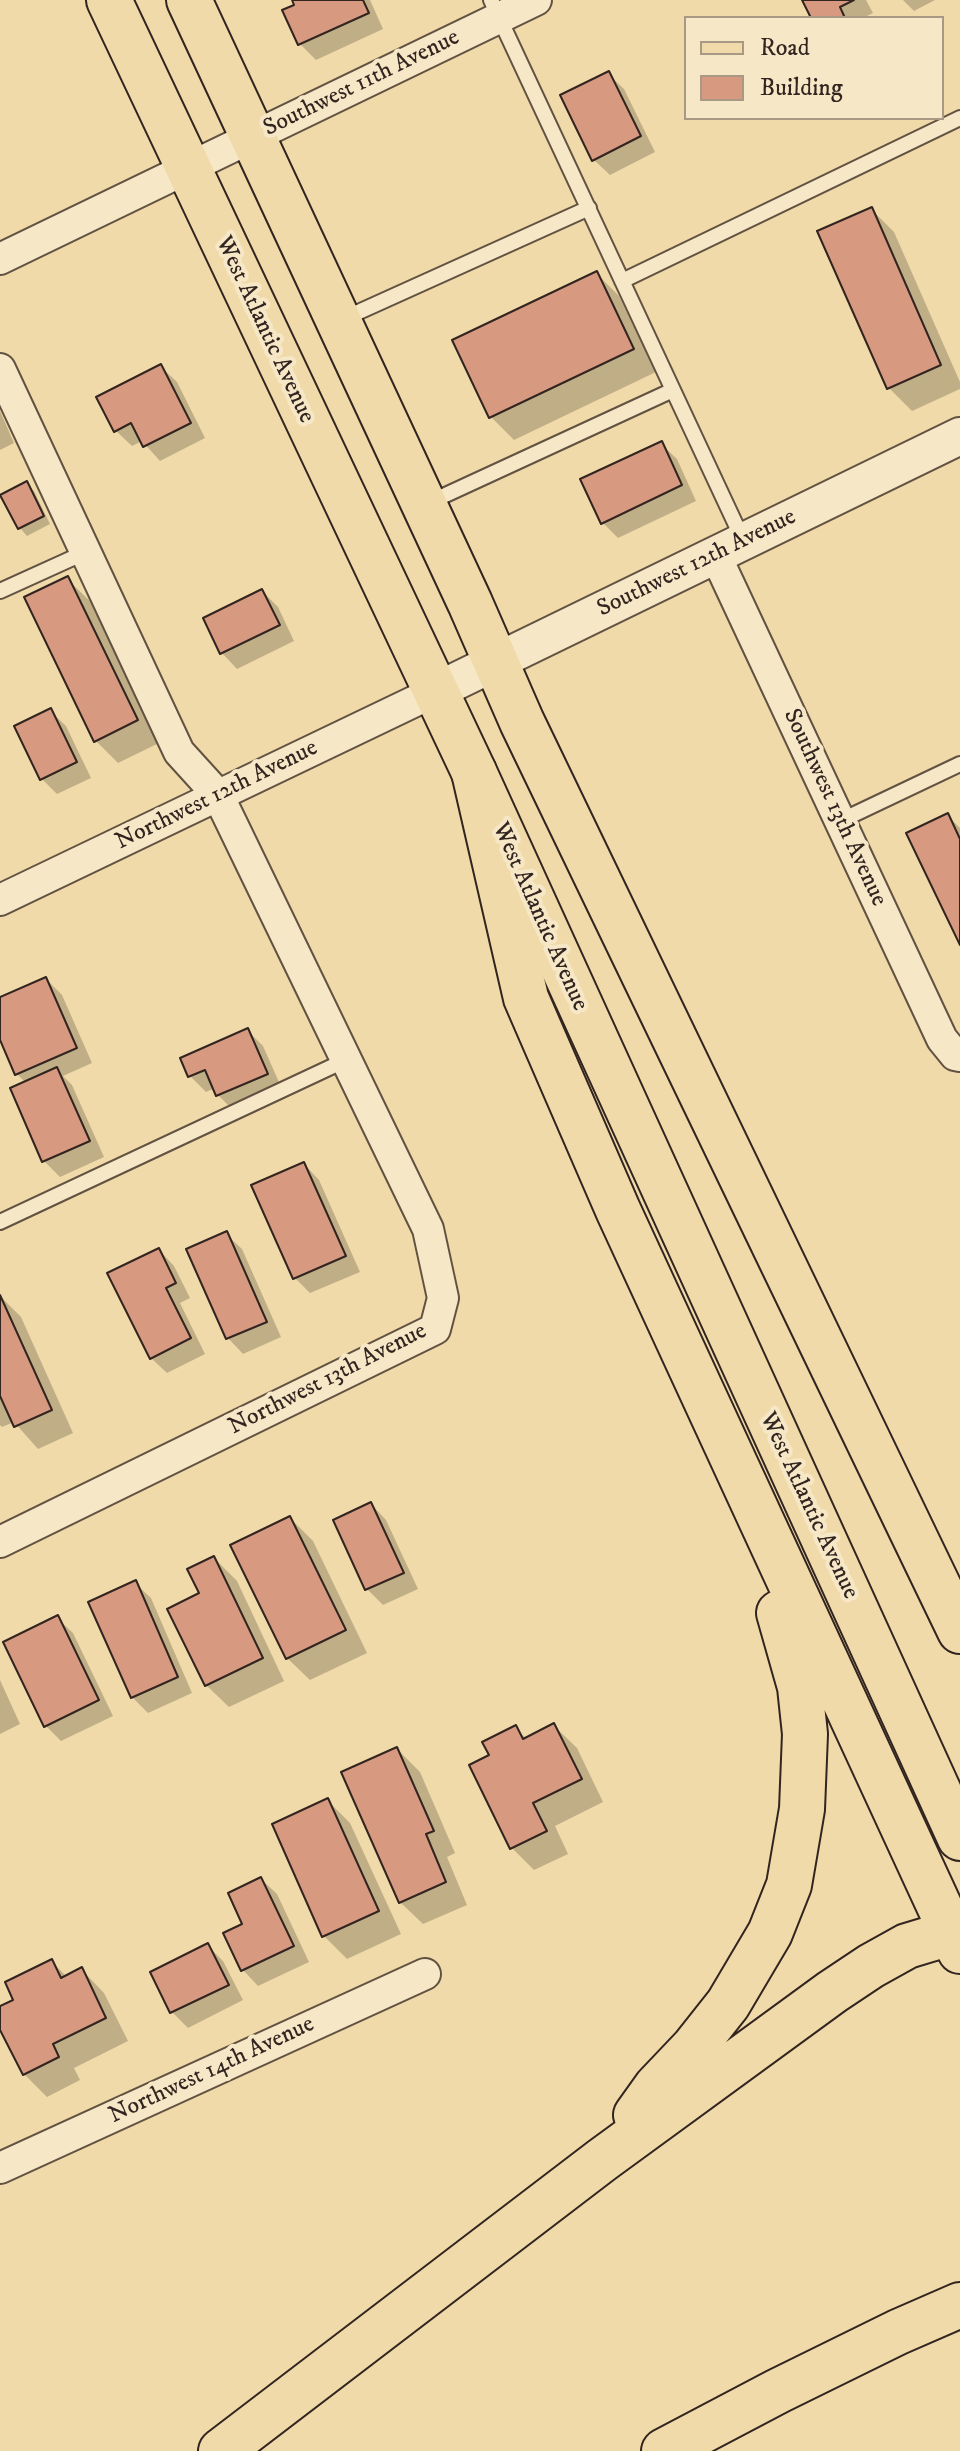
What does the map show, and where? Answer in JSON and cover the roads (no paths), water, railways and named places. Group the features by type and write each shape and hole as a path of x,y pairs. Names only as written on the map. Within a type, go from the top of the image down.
{"main road":[{"name":"West Atlantic Avenue","path":"109,0 474,772 960,1838"},
{"path":"189,0 529,736 960,1631"},
{"path":"221,2451 602,2160 851,1979 907,1946 957,1937 706,1403 526,998 474,772"},
{"path":"602,2160 656,2087 711,2026 758,1957 789,1885 799,1832 806,1756 800,1687 780,1615 706,1403"},
{"path":"664,2451 792,2384 960,2305"}],"street":[{"name":"Southwest 11th Avenue","path":"0,259 253,137 496,9 536,0"},
{"name":"Northwest 13th Avenue","path":"0,369 179,752 218,795 428,1229 443,1298 435,1329 0,1542"},
{"name":"Southwest 12th Avenue","path":"434,692 960,436"},
{"name":"Southwest 13th Avenue","path":"729,547 840,821 942,1039 955,1055 960,1056"},
{"name":"Northwest 12th Avenue","path":"0,900 434,692"},
{"name":"Northwest 14th Avenue","path":"0,2168 425,1974"}],"lane":[{"path":"496,9 673,390 729,547"},
{"path":"622,281 960,118"},
{"path":"339,320 589,208"},
{"path":"424,504 673,390"},
{"path":"0,591 86,552"},
{"path":"840,821 960,764"},
{"path":"0,1222 346,1060"}]}
